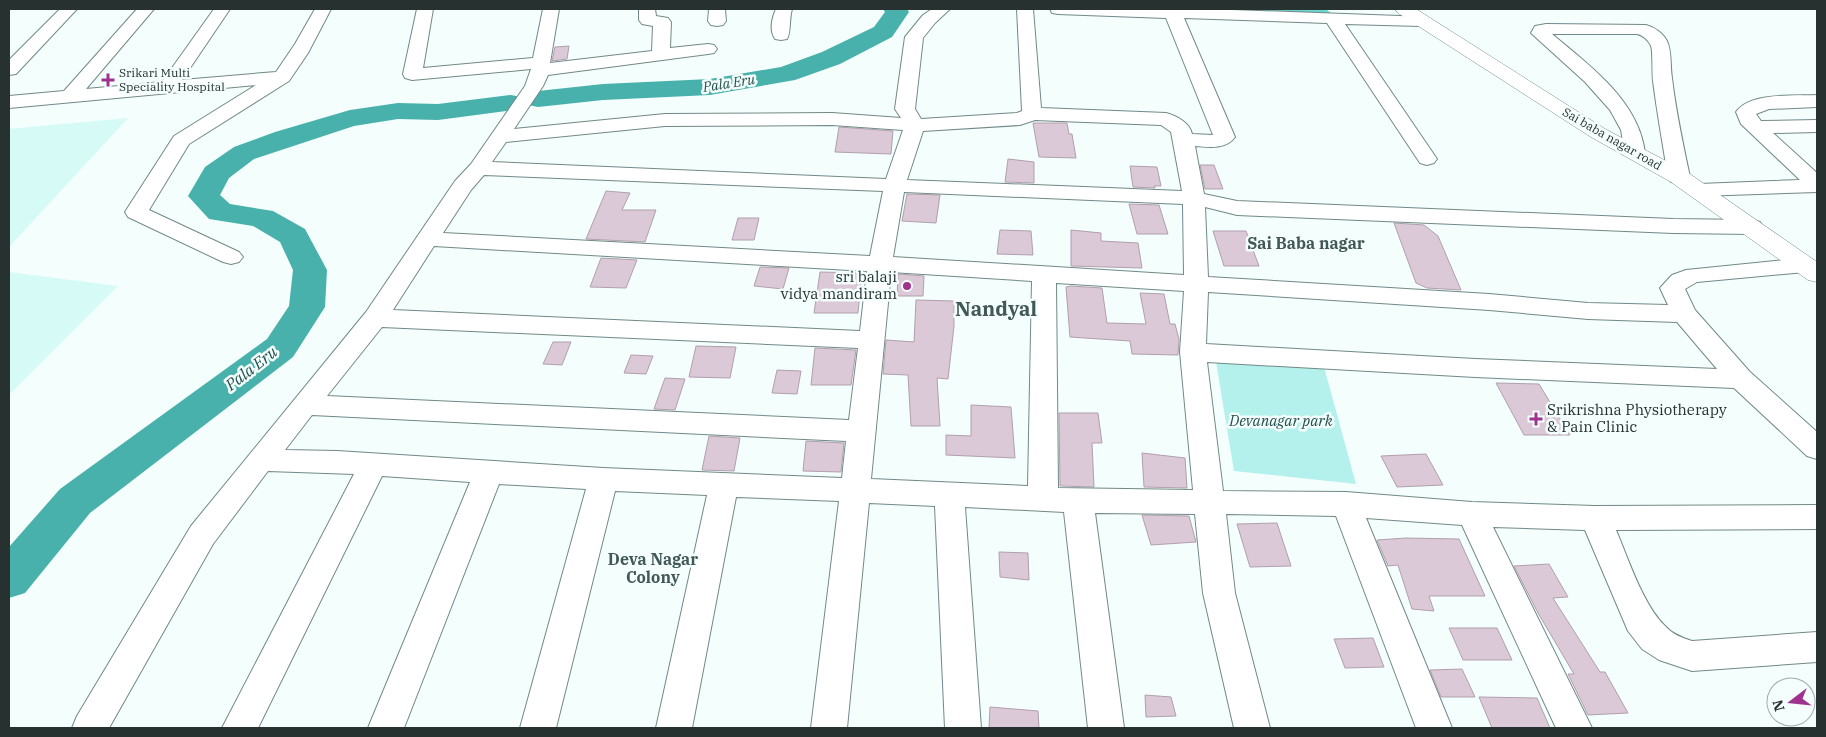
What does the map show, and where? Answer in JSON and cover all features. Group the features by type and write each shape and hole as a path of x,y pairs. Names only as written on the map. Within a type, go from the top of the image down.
{"main road":[{"name":"Sai baba nagar road","path":"1412,15 1598,133 1679,177 1811,269"}],"street":[{"path":"9,70 70,9"},
{"path":"70,96 146,9"},
{"path":"168,87 222,9"},
{"path":"230,257 136,212 181,140 282,77 306,44 323,9"},
{"path":"425,9 412,74 541,66 708,48"},
{"path":"90,728 202,535 375,318 430,239 463,186 478,168 534,86 541,66 551,9"},
{"path":"647,9 648,20 662,22 661,54"},
{"path":"781,35 780,19 784,9"},
{"path":"915,125 905,109 914,38 929,19 942,9"},
{"path":"1026,9 1032,114"},
{"path":"1058,9 1333,19 1412,15"},
{"path":"1173,13 1225,137 1216,141 1184,140"},
{"path":"1333,19 1427,159"},
{"path":"1635,153 1631,128 1617,107 1592,80 1540,33 1541,30 1546,28 1637,29 1646,30 1658,41 1661,49 1660,62 1665,99 1679,177"},
{"path":"9,102 282,77"},
{"path":"9,122 30,100"},
{"path":"1817,101 1772,103 1750,107 1746,112 1748,120 1817,185"},
{"path":"499,137 665,120 832,120 915,125 1020,119 1032,114 1166,119 1181,129 1194,198 1196,284 1193,352 1208,502 1219,592 1252,728"},
{"path":"829,728 860,431 880,264 895,184 915,125"},
{"path":"1756,126 1817,126"},
{"path":"478,168 1194,198 1237,208 1673,226 1752,227"},
{"path":"1699,190 1817,185"},
{"path":"430,239 880,264 1489,302 1588,312 1684,314"},
{"path":"1811,269 1694,274 1680,280 1672,288 1684,314 1741,379 1817,448"},
{"path":"1043,499 1044,275"},
{"path":"375,318 872,340"},
{"path":"1193,352 1475,368 1741,379"},
{"path":"305,405 860,431"},
{"path":"261,460 603,479 1043,499 1346,504 1472,514 1595,518 1817,518"},
{"path":"240,728 372,465"},
{"path":"386,728 488,472"},
{"path":"538,728 603,479"},
{"path":"674,728 706,564 724,484"},
{"path":"949,495 963,728"},
{"path":"1078,500 1106,728"},
{"path":"1346,504 1434,728"},
{"path":"1472,514 1574,728"},
{"path":"1595,518 1640,621 1654,638 1671,648 1692,656 1817,647"}],"shaded area":[{"path":"1129,9 1326,9 1332,14"},
{"path":"128,118 9,247 9,129"},
{"path":"9,272 118,286 9,395"}],"green space":[{"name":"Devanagar park","path":"1216,362 1324,367 1356,484 1234,471"}],"building":[{"path":"569,46 567,59 552,61 555,47"},
{"path":"1033,123 1067,123 1069,134 1072,134 1076,158 1039,157"},
{"path":"839,127 893,131 891,154 835,152"},
{"path":"1008,159 1034,162 1034,183 1005,182"},
{"path":"1200,165 1214,165 1223,189 1205,189"},
{"path":"1130,166 1157,167 1161,186 1154,186 1155,188 1133,187"},
{"path":"606,191 630,193 622,210 656,210 645,242 586,239"},
{"path":"907,194 940,195 936,223 902,221"},
{"path":"1129,204 1159,205 1168,234 1137,234"},
{"path":"738,218 759,218 754,240 732,240"},
{"path":"1394,223 1424,225 1438,236 1461,290 1427,288 1416,283"},
{"path":"1000,230 1031,231 1033,255 997,254"},
{"path":"1071,230 1101,233 1101,241 1138,243 1142,268 1071,266"},
{"path":"1213,231 1246,231 1259,266 1224,266"},
{"path":"601,258 637,260 626,288 590,287"},
{"path":"760,267 789,268 783,289 754,286"},
{"path":"820,272 862,273 858,313 814,313"},
{"path":"898,274 924,276 923,296 897,296"},
{"path":"1066,287 1102,288 1107,323 1146,324 1140,293 1164,294 1170,324 1175,324 1179,339 1178,355 1132,354 1130,341 1070,337"},
{"path":"916,300 954,301 954,326 948,379 937,378 940,426 911,426 908,375 883,374 886,340 914,342"},
{"path":"553,342 571,342 562,365 543,364"},
{"path":"696,346 736,347 730,378 689,377"},
{"path":"815,348 856,350 851,385 811,385"},
{"path":"631,355 653,356 646,374 624,373"},
{"path":"777,370 801,371 797,394 772,393"},
{"path":"665,378 685,379 675,410 654,409"},
{"path":"1496,383 1539,384 1570,435 1524,435"},
{"path":"971,405 1011,407 1015,458 946,455 946,435 971,436"},
{"path":"1059,413 1098,413 1102,443 1092,443 1094,487 1060,486"},
{"path":"709,436 740,438 734,471 702,470"},
{"path":"806,441 844,443 841,472 803,471"},
{"path":"1142,453 1185,458 1187,488 1144,487"},
{"path":"1426,454 1443,485 1397,487 1381,456"},
{"path":"1142,515 1189,516 1196,542 1151,545"},
{"path":"1277,523 1291,566 1250,567 1237,524"},
{"path":"1406,538 1459,539 1485,596 1429,596 1434,611 1412,609 1398,565 1388,566 1377,540"},
{"path":"999,552 1028,553 1029,580 1000,577"},
{"path":"1549,564 1568,597 1553,598 1600,672 1605,672 1628,713 1588,715 1568,674 1574,674 1538,613 1514,566"},
{"path":"1449,628 1497,628 1512,660 1463,660"},
{"path":"1373,638 1384,667 1345,668 1334,639"},
{"path":"1462,669 1475,697 1441,697 1430,670"},
{"path":"1145,695 1171,697 1176,716 1146,717"},
{"path":"1479,697 1537,698 1550,728 1492,728"},
{"path":"990,707 1038,711 1039,728 989,728"}],"waterway":[{"name":"Pala Eru","path":"538,99 603,92 710,87 786,74 831,58 883,32 897,12 895,9"},
{"name":"Pala Eru","path":"9,579 75,501 280,348 307,307 310,270 293,236 262,218 220,212 204,196 216,173 244,153 350,118 398,111 438,112 511,103"}],"place":[{"name":"Srikari Multi Speciality Hospital","path":"108,80"},
{"name":"sri balaji vidya mandiram","path":"907,286"},
{"name":"Srikrishna Physiotherapy & Pain Clinic","path":"1536,419"}],"district":[{"name":"Sai Baba nagar","path":"1306,243"},
{"name":"Nandyal","path":"996,309"},
{"name":"Deva Nagar Colony","path":"653,568"}]}
